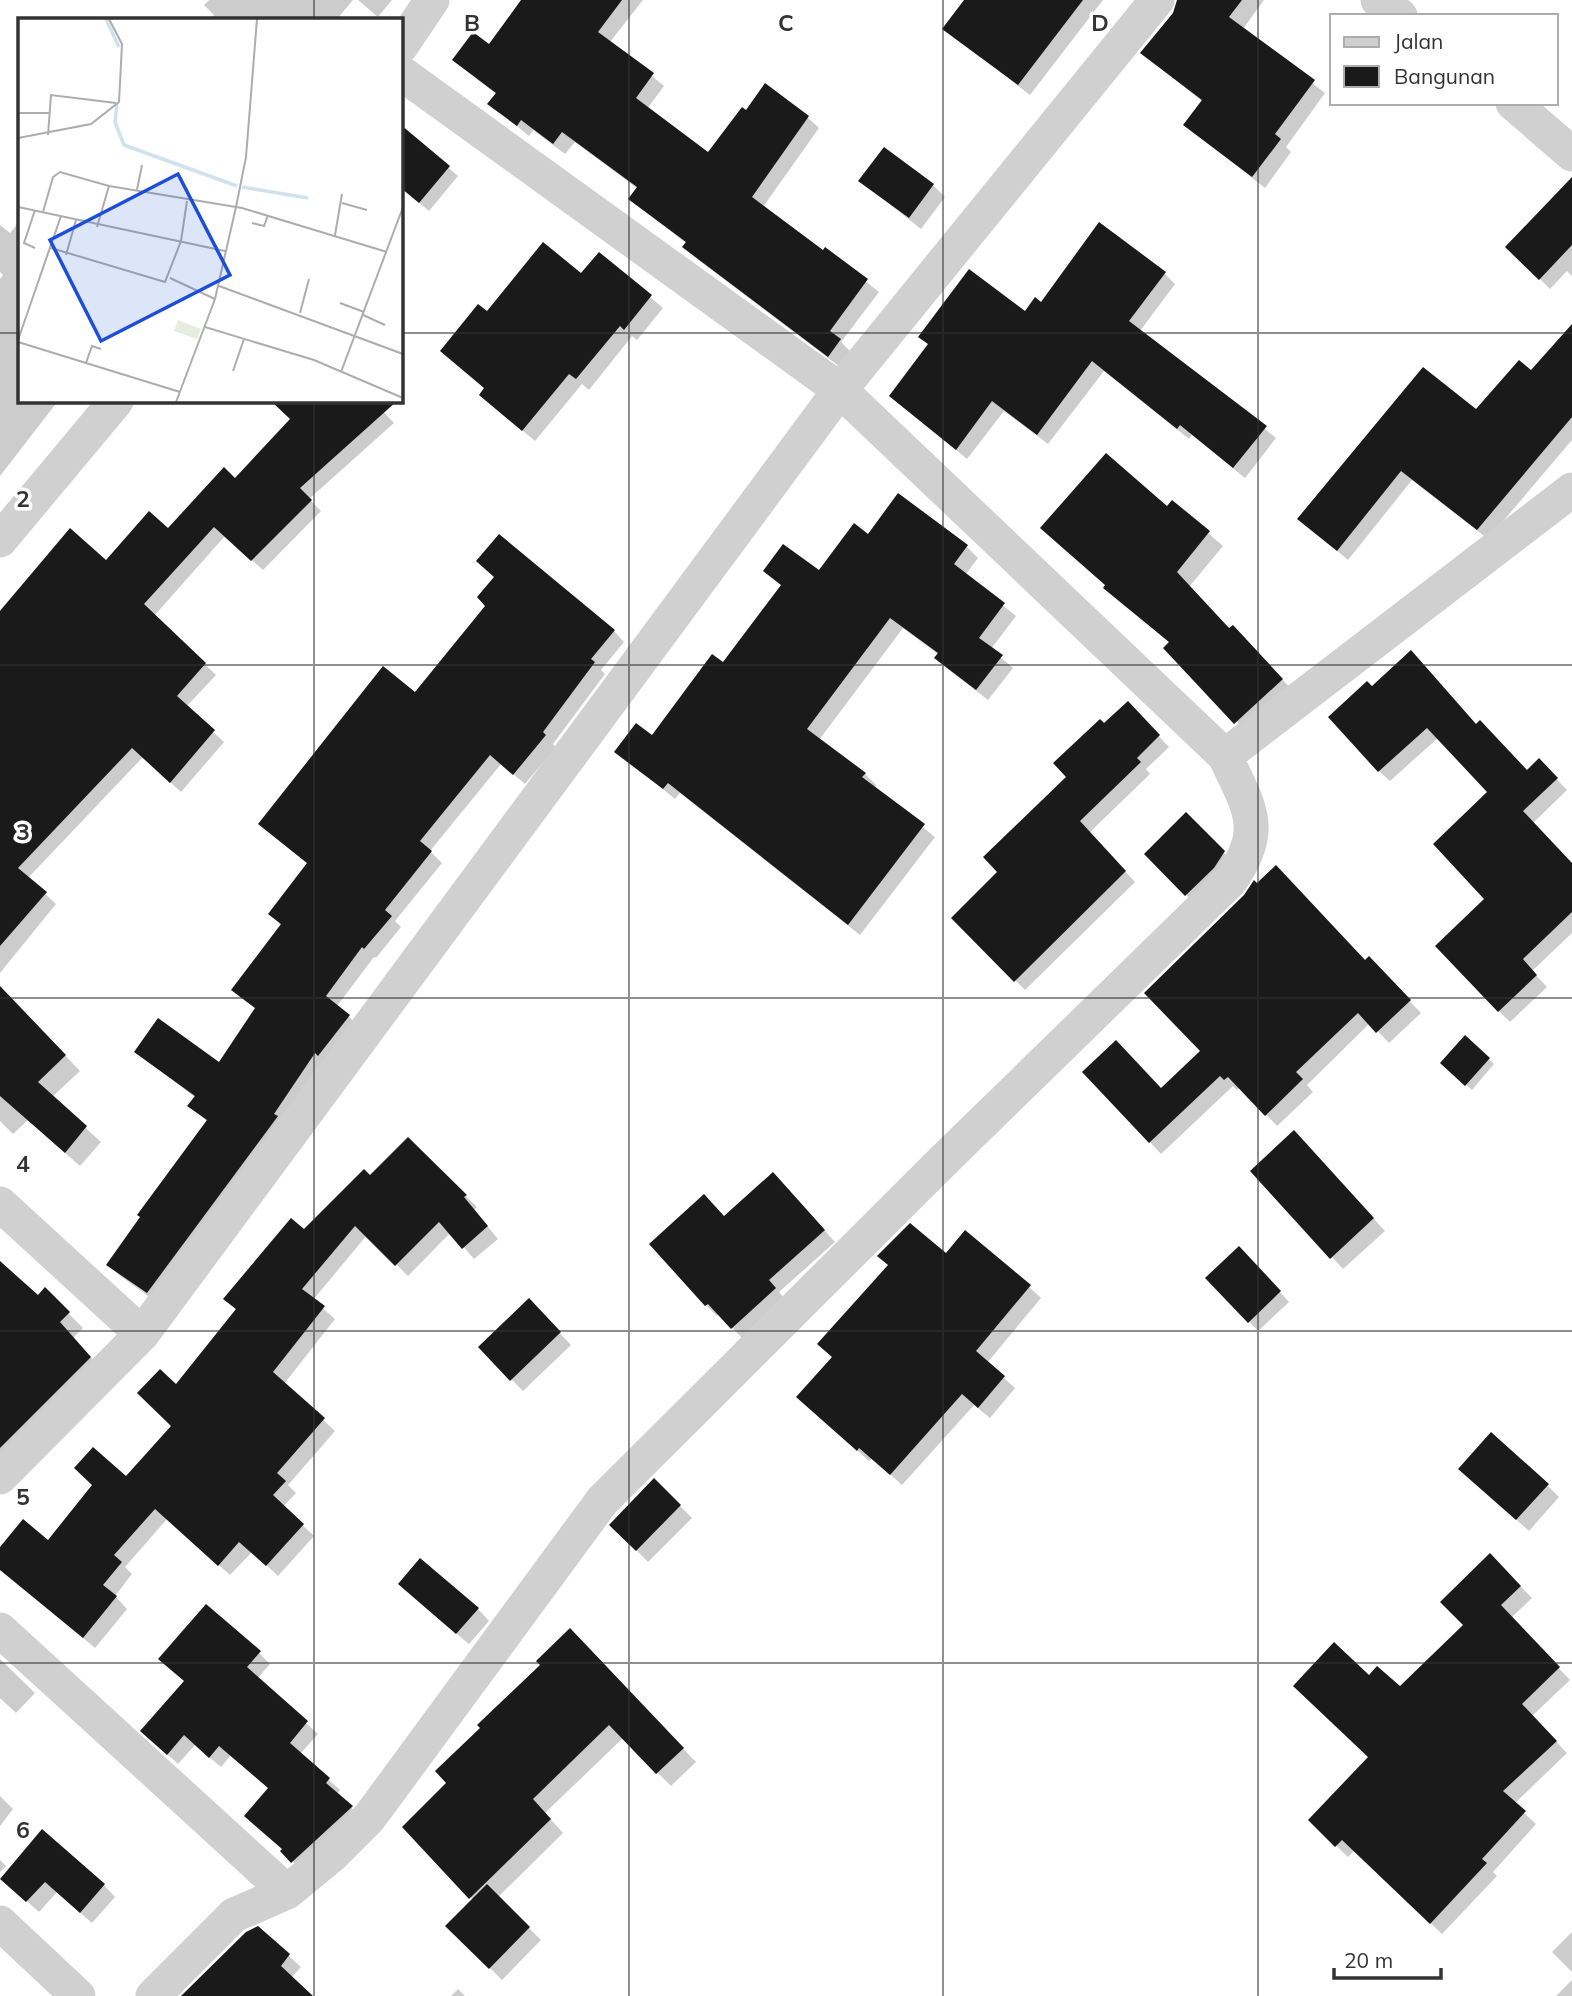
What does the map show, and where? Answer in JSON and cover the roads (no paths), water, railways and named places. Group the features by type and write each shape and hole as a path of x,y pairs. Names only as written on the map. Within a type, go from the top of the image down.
{"street":[{"path":"402,45 432,0"},
{"path":"0,1476 142,1334 840,390 1157,0"},
{"path":"1378,0 1397,14"},
{"path":"153,1996 234,1915 287,1892 331,1856 369,1818 602,1501 933,1170 1230,881 1246,858 1251,841 1251,814 1225,755 840,390 402,74"},
{"path":"1515,105 1572,154"},
{"path":"0,540 115,402"},
{"path":"1225,755 1572,490"},
{"path":"0,1204 142,1334"},
{"path":"0,1630 287,1892"},
{"path":"0,1923 78,1996"}]}
